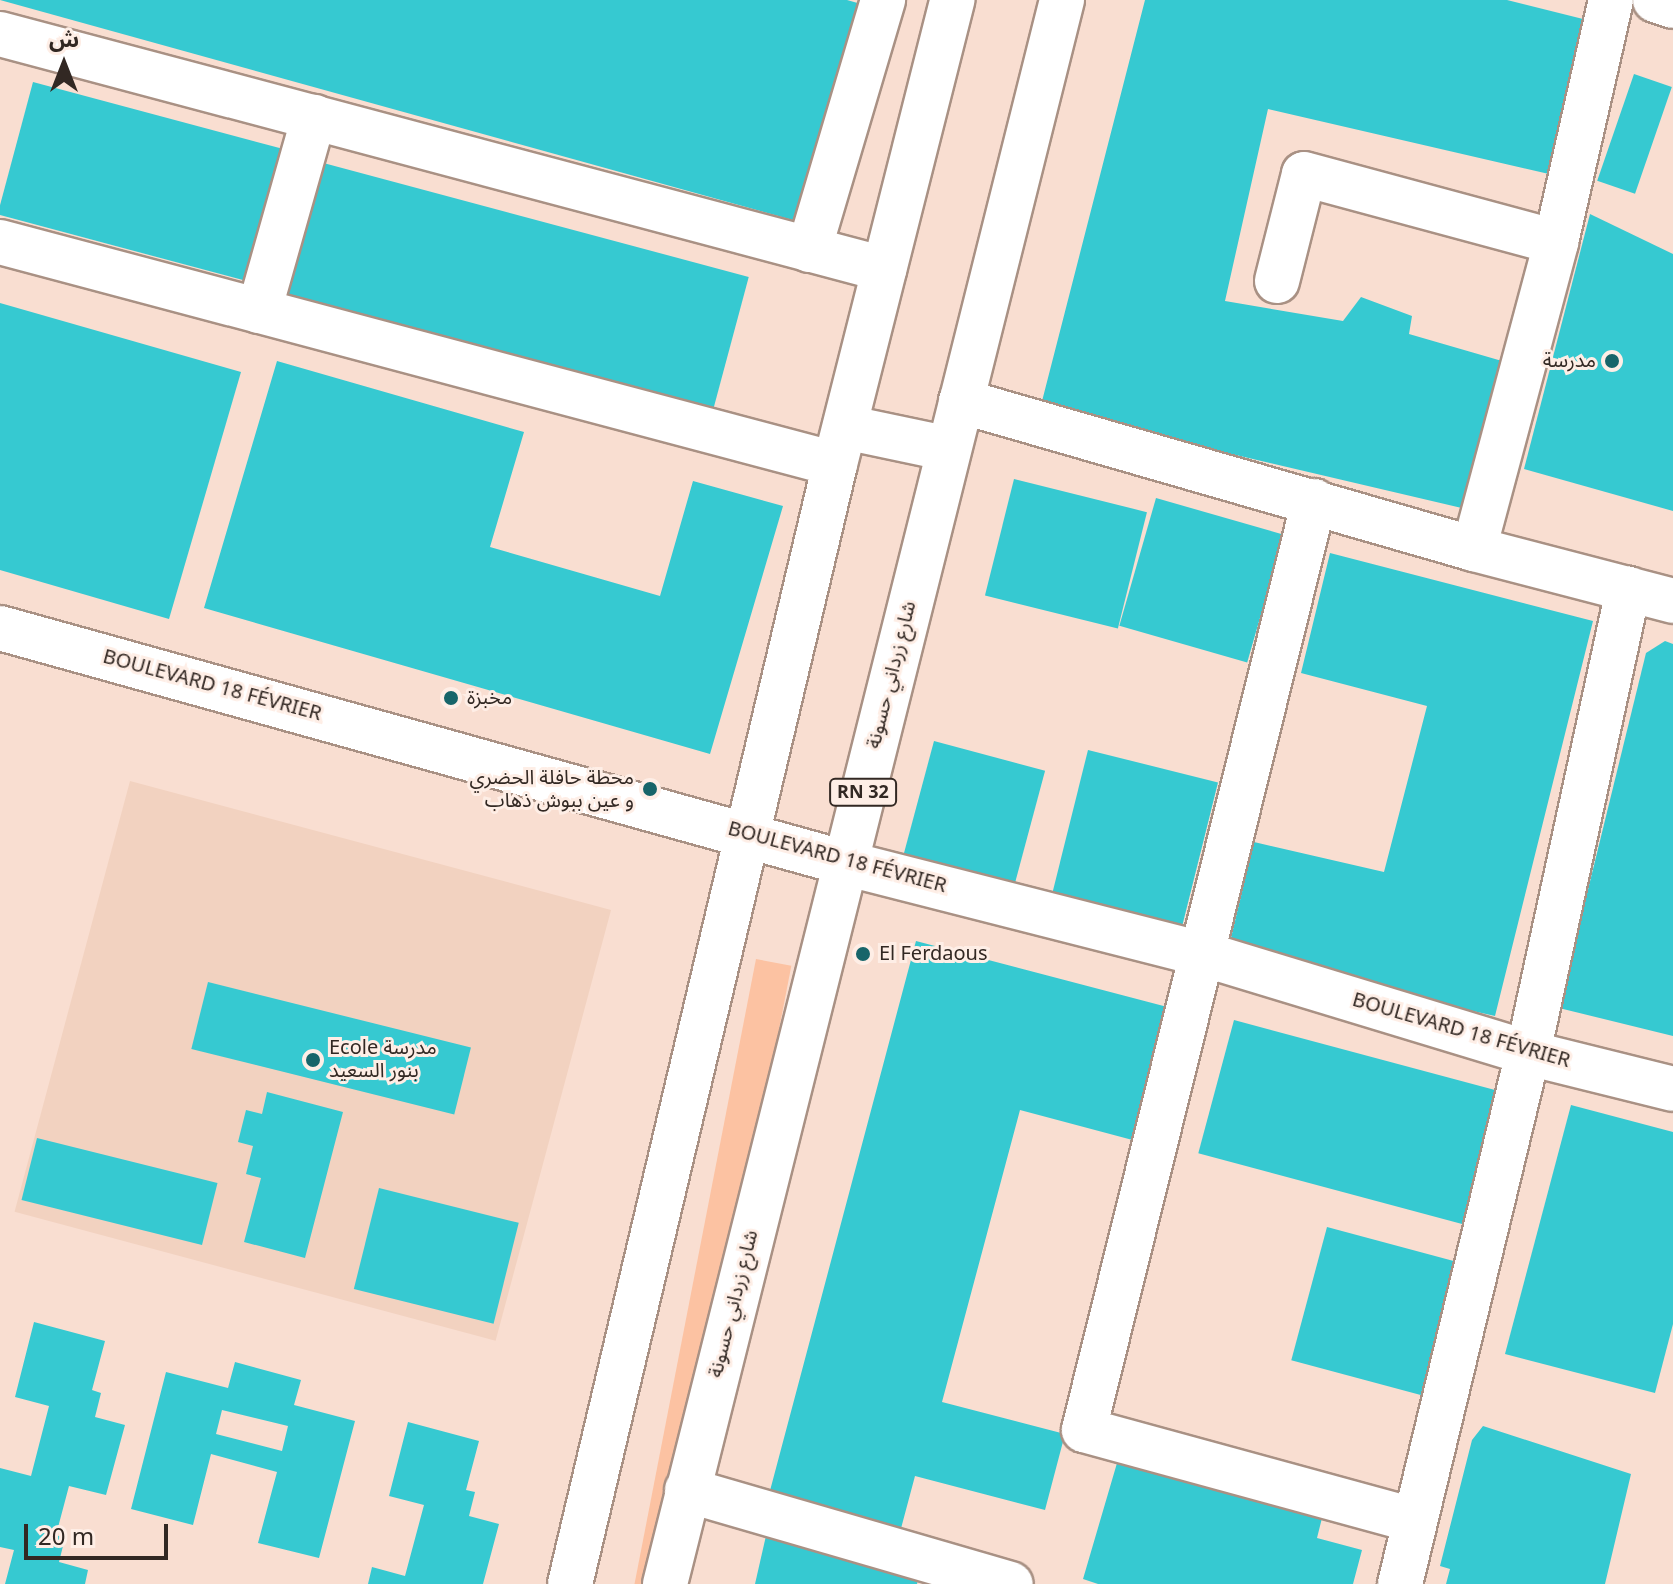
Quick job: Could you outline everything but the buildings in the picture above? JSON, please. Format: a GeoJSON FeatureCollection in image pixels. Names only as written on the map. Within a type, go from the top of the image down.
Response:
{"type":"FeatureCollection","features":[{"type":"Feature","properties":{"kind":"street"},"geometry":{"type":"LineString","coordinates":[[809,250],[883,0]]}},
{"type":"Feature","properties":{"kind":"street"},"geometry":{"type":"LineString","coordinates":[[570,1584],[840,445],[952,0]]}},
{"type":"Feature","properties":{"kind":"street","name":"شارع زرداني حسونة"},"geometry":{"type":"LineString","coordinates":[[665,1584],[1062,0]]}},
{"type":"Feature","properties":{"kind":"street"},"geometry":{"type":"LineString","coordinates":[[1474,549],[1556,242],[1611,0]]}},
{"type":"Feature","properties":{"kind":"street"},"geometry":{"type":"LineString","coordinates":[[1655,0],[1673,6]]}},
{"type":"Feature","properties":{"kind":"street"},"geometry":{"type":"LineString","coordinates":[[0,34],[884,269]]}},
{"type":"Feature","properties":{"kind":"street"},"geometry":{"type":"LineString","coordinates":[[259,311],[314,117]]}},
{"type":"Feature","properties":{"kind":"street"},"geometry":{"type":"LineString","coordinates":[[1277,281],[1304,174],[1556,242]]}},
{"type":"Feature","properties":{"kind":"street"},"geometry":{"type":"LineString","coordinates":[[0,242],[259,311],[840,445],[949,449]]}},
{"type":"Feature","properties":{"kind":"street"},"geometry":{"type":"LineString","coordinates":[[961,401],[1474,549],[1673,601]]}},
{"type":"Feature","properties":{"kind":"street"},"geometry":{"type":"LineString","coordinates":[[1314,501],[1084,1430],[1414,1520]]}},
{"type":"Feature","properties":{"kind":"street"},"geometry":{"type":"LineString","coordinates":[[1400,1584],[1528,1053],[1628,589]]}},
{"type":"Feature","properties":{"kind":"street","name":"BOULEVARD 18 FÉVRIER"},"geometry":{"type":"LineString","coordinates":[[0,628],[845,863],[1203,954],[1528,1053],[1673,1089]]}},
{"type":"Feature","properties":{"kind":"street"},"geometry":{"type":"LineString","coordinates":[[687,1490],[1011,1584]]}},
{"type":"Feature","properties":{"kind":"shaded area","name":"Ecole مدرسة بنور السعيد"},"geometry":{"type":"Polygon","coordinates":[[[130,781],[611,910],[496,1341],[15,1212],[130,781]]]}},
{"type":"Feature","properties":{"kind":"shaded area"},"geometry":{"type":"Polygon","coordinates":[[[756,959],[791,966],[671,1584],[635,1584],[756,959]]]}},
{"type":"Feature","properties":{"kind":"place","name":"مدرسة"},"geometry":{"type":"Point","coordinates":[1612,361]}},
{"type":"Feature","properties":{"kind":"place","name":"مخبزة"},"geometry":{"type":"Point","coordinates":[451,698]}},
{"type":"Feature","properties":{"kind":"place","name":"محطة حافلة الحضري و عين ببوش ذهاب"},"geometry":{"type":"Point","coordinates":[650,789]}},
{"type":"Feature","properties":{"kind":"place","name":"El Ferdaous"},"geometry":{"type":"Point","coordinates":[863,954]}},
{"type":"Feature","properties":{"kind":"place","name":"Ecole مدرسة بنور السعيد"},"geometry":{"type":"Point","coordinates":[313,1060]}}]}
